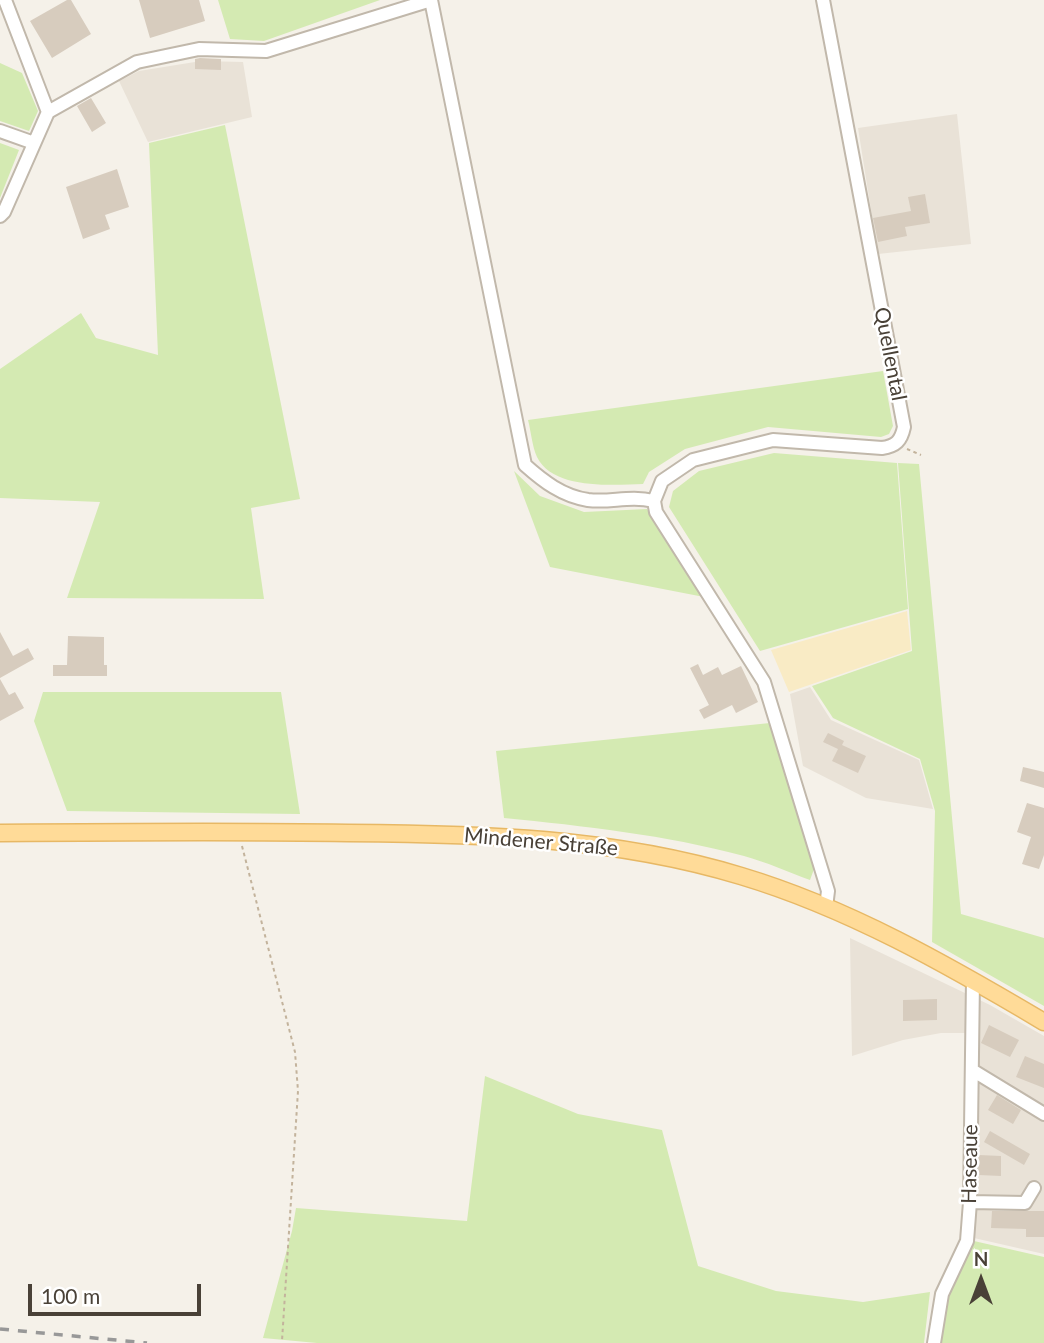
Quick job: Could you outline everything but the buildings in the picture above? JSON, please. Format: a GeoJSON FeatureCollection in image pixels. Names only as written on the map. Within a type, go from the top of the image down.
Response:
{"type":"FeatureCollection","features":[{"type":"Feature","properties":{"kind":"main road","name":"Mindener Straße"},"geometry":{"type":"LineString","coordinates":[[0,833],[239,831],[470,835],[534,838],[681,860],[742,876],[826,906],[973,979],[1044,1022]]}},
{"type":"Feature","properties":{"kind":"street"},"geometry":{"type":"LineString","coordinates":[[5,0],[48,112]]}},
{"type":"Feature","properties":{"kind":"street"},"geometry":{"type":"LineString","coordinates":[[0,216],[48,112],[137,62],[199,49],[267,51],[431,0],[525,465],[548,486],[587,500],[638,497],[654,501]]}},
{"type":"Feature","properties":{"kind":"street","name":"Quellental"},"geometry":{"type":"LineString","coordinates":[[823,0],[904,427],[902,438],[898,442]]}},
{"type":"Feature","properties":{"kind":"street"},"geometry":{"type":"LineString","coordinates":[[0,131],[34,143]]}},
{"type":"Feature","properties":{"kind":"street"},"geometry":{"type":"LineString","coordinates":[[826,906],[828,891],[764,682],[656,512],[654,501],[662,481],[693,460],[773,440],[883,448],[894,446],[898,442]]}},
{"type":"Feature","properties":{"kind":"street","name":"Haseaue"},"geometry":{"type":"LineString","coordinates":[[934,1343],[942,1294],[967,1241],[970,1202],[973,979]]}},
{"type":"Feature","properties":{"kind":"street"},"geometry":{"type":"LineString","coordinates":[[972,1070],[1044,1114]]}},
{"type":"Feature","properties":{"kind":"street"},"geometry":{"type":"LineString","coordinates":[[970,1202],[1025,1203],[1034,1188]]}},
{"type":"Feature","properties":{"kind":"path"},"geometry":{"type":"LineString","coordinates":[[898,442],[909,451],[921,455]]}},
{"type":"Feature","properties":{"kind":"path"},"geometry":{"type":"LineString","coordinates":[[239,831],[295,1052],[298,1091],[282,1341]]}},
{"type":"Feature","properties":{"kind":"shaded area"},"geometry":{"type":"Polygon","coordinates":[[[201,61],[243,62],[252,117],[148,142],[119,81],[139,71],[201,61]]]}},
{"type":"Feature","properties":{"kind":"shaded area"},"geometry":{"type":"Polygon","coordinates":[[[957,114],[971,244],[878,254],[858,128],[957,114]]]}},
{"type":"Feature","properties":{"kind":"shaded area"},"geometry":{"type":"Polygon","coordinates":[[[810,687],[831,720],[919,760],[933,809],[866,798],[803,766],[790,694],[810,687]]]}},
{"type":"Feature","properties":{"kind":"shaded area"},"geometry":{"type":"Polygon","coordinates":[[[850,938],[990,1005],[1044,1036],[1044,1254],[974,1238],[976,1033],[941,1033],[903,1040],[852,1056],[850,938]]]}},
{"type":"Feature","properties":{"kind":"green space"},"geometry":{"type":"Polygon","coordinates":[[[218,0],[380,0],[264,41],[230,39],[218,0]]]}},
{"type":"Feature","properties":{"kind":"green space"},"geometry":{"type":"Polygon","coordinates":[[[0,63],[22,73],[38,111],[29,131],[0,121],[0,63]]]}},
{"type":"Feature","properties":{"kind":"green space"},"geometry":{"type":"Polygon","coordinates":[[[225,125],[300,499],[251,508],[264,599],[67,598],[100,502],[0,498],[0,369],[81,313],[96,338],[158,355],[149,143],[225,125]]]}},
{"type":"Feature","properties":{"kind":"green space"},"geometry":{"type":"Polygon","coordinates":[[[0,143],[19,150],[0,198],[0,143]]]}},
{"type":"Feature","properties":{"kind":"green space"},"geometry":{"type":"Polygon","coordinates":[[[883,371],[893,426],[889,434],[881,437],[768,427],[685,449],[649,472],[643,484],[600,485],[556,475],[545,468],[537,457],[528,420],[883,371]]]}},
{"type":"Feature","properties":{"kind":"green space"},"geometry":{"type":"Polygon","coordinates":[[[774,453],[897,463],[908,609],[760,651],[669,507],[673,491],[699,471],[774,453]]]}},
{"type":"Feature","properties":{"kind":"green space"},"geometry":{"type":"Polygon","coordinates":[[[898,463],[919,464],[961,914],[1044,938],[1044,1006],[932,942],[935,811],[920,759],[833,718],[812,686],[912,651],[898,463]]]}},
{"type":"Feature","properties":{"kind":"green space"},"geometry":{"type":"Polygon","coordinates":[[[514,471],[540,496],[584,512],[647,509],[704,597],[550,567],[514,471]]]}},
{"type":"Feature","properties":{"kind":"green space"},"geometry":{"type":"Polygon","coordinates":[[[43,692],[281,692],[300,814],[67,811],[34,721],[43,692]]]}},
{"type":"Feature","properties":{"kind":"green space"},"geometry":{"type":"Polygon","coordinates":[[[770,723],[814,869],[810,880],[752,858],[685,842],[504,818],[496,751],[770,723]]]}},
{"type":"Feature","properties":{"kind":"green space"},"geometry":{"type":"Polygon","coordinates":[[[485,1076],[578,1114],[662,1130],[698,1266],[776,1291],[863,1302],[930,1292],[924,1343],[317,1343],[263,1338],[296,1208],[467,1221],[485,1076]]]}},
{"type":"Feature","properties":{"kind":"green space"},"geometry":{"type":"Polygon","coordinates":[[[974,1241],[1044,1257],[1044,1343],[941,1343],[949,1296],[974,1241]]]}},
{"type":"Feature","properties":{"kind":"sand"},"geometry":{"type":"Polygon","coordinates":[[[907,611],[911,650],[789,692],[771,650],[907,611]]]}},
{"type":"Feature","properties":{"kind":"railway"},"geometry":{"type":"LineString","coordinates":[[0,1329],[147,1343]]}}]}
